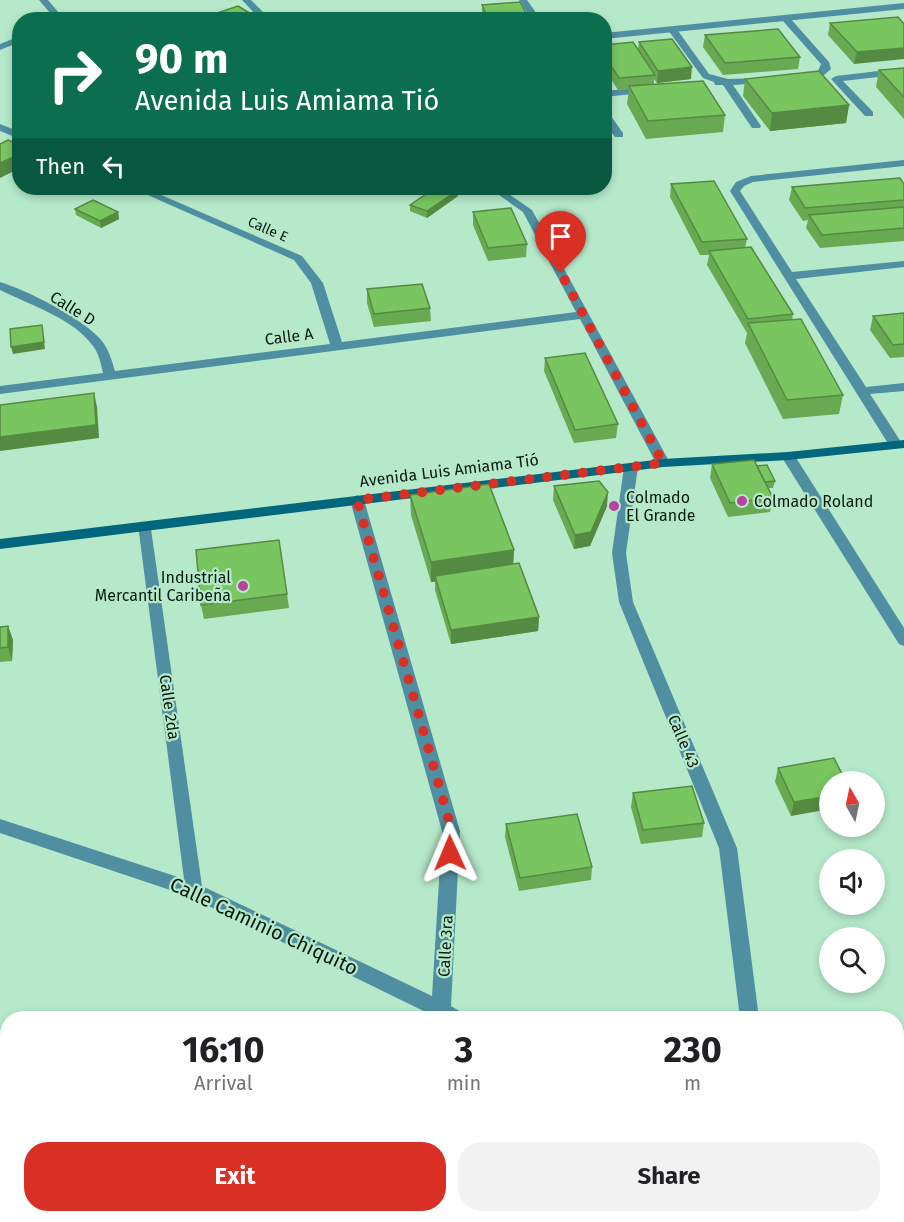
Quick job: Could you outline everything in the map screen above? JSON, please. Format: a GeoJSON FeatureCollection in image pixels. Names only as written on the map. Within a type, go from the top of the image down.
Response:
{"type":"FeatureCollection","features":[{"type":"Feature","properties":{"kind":"main road","name":"Avenida Luis Amiama Tió"},"geometry":{"type":"LineString","coordinates":[[0,544],[663,463],[788,456],[900,444]]}},
{"type":"Feature","properties":{"kind":"street"},"geometry":{"type":"LineString","coordinates":[[43,0],[54,12]]}},
{"type":"Feature","properties":{"kind":"street"},"geometry":{"type":"LineString","coordinates":[[246,0],[259,12]]}},
{"type":"Feature","properties":{"kind":"street"},"geometry":{"type":"LineString","coordinates":[[878,0],[886,8]]}},
{"type":"Feature","properties":{"kind":"street"},"geometry":{"type":"LineString","coordinates":[[612,35],[904,6]]}},
{"type":"Feature","properties":{"kind":"street"},"geometry":{"type":"LineString","coordinates":[[786,19],[826,64],[826,69],[869,114]]}},
{"type":"Feature","properties":{"kind":"street"},"geometry":{"type":"LineString","coordinates":[[673,30],[706,76],[726,82],[756,126]]}},
{"type":"Feature","properties":{"kind":"street"},"geometry":{"type":"LineString","coordinates":[[704,84],[811,76],[822,73],[826,69]]}},
{"type":"Feature","properties":{"kind":"street"},"geometry":{"type":"LineString","coordinates":[[836,79],[904,71]]}},
{"type":"Feature","properties":{"kind":"street"},"geometry":{"type":"LineString","coordinates":[[612,93],[660,88]]}},
{"type":"Feature","properties":{"kind":"street"},"geometry":{"type":"LineString","coordinates":[[612,125],[619,135]]}},
{"type":"Feature","properties":{"kind":"street"},"geometry":{"type":"LineString","coordinates":[[900,444],[863,392],[735,191],[740,184],[751,179],[904,163]]}},
{"type":"Feature","properties":{"kind":"street","name":"Calle E"},"geometry":{"type":"LineString","coordinates":[[153,195],[298,258],[317,283],[337,346]]}},
{"type":"Feature","properties":{"kind":"street"},"geometry":{"type":"LineString","coordinates":[[504,195],[527,210],[663,463]]}},
{"type":"Feature","properties":{"kind":"street"},"geometry":{"type":"LineString","coordinates":[[789,276],[904,264]]}},
{"type":"Feature","properties":{"kind":"street","name":"Calle D"},"geometry":{"type":"LineString","coordinates":[[0,286],[84,331],[98,345],[106,359],[110,375]]}},
{"type":"Feature","properties":{"kind":"street","name":"Calle A"},"geometry":{"type":"LineString","coordinates":[[0,390],[583,315]]}},
{"type":"Feature","properties":{"kind":"street"},"geometry":{"type":"LineString","coordinates":[[863,392],[904,387]]}},
{"type":"Feature","properties":{"kind":"street"},"geometry":{"type":"LineString","coordinates":[[788,456],[904,640]]}},
{"type":"Feature","properties":{"kind":"street","name":"Calle 43"},"geometry":{"type":"LineString","coordinates":[[631,467],[619,553],[626,602],[728,848],[749,1011]]}},
{"type":"Feature","properties":{"kind":"street","name":"Calle 3ra"},"geometry":{"type":"LineString","coordinates":[[357,500],[452,831],[447,1011]]}},
{"type":"Feature","properties":{"kind":"street","name":"Calle 2da"},"geometry":{"type":"LineString","coordinates":[[145,525],[194,890]]}},
{"type":"Feature","properties":{"kind":"street","name":"Calle Caminio Chiquito"},"geometry":{"type":"LineString","coordinates":[[0,826],[194,890],[441,1011]]}},
{"type":"Feature","properties":{"kind":"building"},"geometry":{"type":"Polygon","coordinates":[[[520,2],[526,12],[485,12],[482,5],[520,2]]]}},
{"type":"Feature","properties":{"kind":"building"},"geometry":{"type":"Polygon","coordinates":[[[238,6],[248,12],[220,12],[238,6]]]}},
{"type":"Feature","properties":{"kind":"building"},"geometry":{"type":"Polygon","coordinates":[[[898,17],[904,24],[904,48],[857,52],[830,23],[898,17]]]}},
{"type":"Feature","properties":{"kind":"building"},"geometry":{"type":"Polygon","coordinates":[[[778,29],[800,57],[725,63],[705,35],[778,29]]]}},
{"type":"Feature","properties":{"kind":"building"},"geometry":{"type":"Polygon","coordinates":[[[672,39],[692,67],[658,71],[639,42],[672,39]]]}},
{"type":"Feature","properties":{"kind":"building"},"geometry":{"type":"Polygon","coordinates":[[[633,42],[655,75],[619,78],[612,67],[612,44],[633,42]]]}},
{"type":"Feature","properties":{"kind":"building"},"geometry":{"type":"Polygon","coordinates":[[[904,68],[904,97],[879,70],[904,68]]]}},
{"type":"Feature","properties":{"kind":"building"},"geometry":{"type":"Polygon","coordinates":[[[819,71],[849,105],[772,113],[745,79],[819,71]]]}},
{"type":"Feature","properties":{"kind":"building"},"geometry":{"type":"Polygon","coordinates":[[[703,81],[725,115],[648,121],[629,86],[703,81]]]}},
{"type":"Feature","properties":{"kind":"building"},"geometry":{"type":"Polygon","coordinates":[[[8,140],[12,142],[12,158],[0,163],[0,144],[8,140]]]}},
{"type":"Feature","properties":{"kind":"building"},"geometry":{"type":"Polygon","coordinates":[[[900,178],[904,184],[904,200],[805,208],[792,187],[900,178]]]}},
{"type":"Feature","properties":{"kind":"building"},"geometry":{"type":"Polygon","coordinates":[[[714,181],[747,239],[702,242],[671,184],[714,181]]]}},
{"type":"Feature","properties":{"kind":"building"},"geometry":{"type":"Polygon","coordinates":[[[425,195],[451,195],[427,211],[410,205],[425,195]]]}},
{"type":"Feature","properties":{"kind":"building"},"geometry":{"type":"Polygon","coordinates":[[[93,200],[118,212],[100,221],[75,209],[93,200]]]}},
{"type":"Feature","properties":{"kind":"building"},"geometry":{"type":"Polygon","coordinates":[[[904,207],[904,228],[822,235],[809,215],[904,207]]]}},
{"type":"Feature","properties":{"kind":"building"},"geometry":{"type":"Polygon","coordinates":[[[511,208],[527,244],[488,248],[473,212],[511,208]]]}},
{"type":"Feature","properties":{"kind":"building"},"geometry":{"type":"Polygon","coordinates":[[[751,247],[793,314],[748,319],[709,251],[751,247]]]}},
{"type":"Feature","properties":{"kind":"building"},"geometry":{"type":"Polygon","coordinates":[[[422,284],[430,308],[374,314],[367,289],[422,284]]]}},
{"type":"Feature","properties":{"kind":"building"},"geometry":{"type":"Polygon","coordinates":[[[904,313],[904,344],[893,345],[873,316],[904,313]]]}},
{"type":"Feature","properties":{"kind":"building"},"geometry":{"type":"Polygon","coordinates":[[[801,319],[843,395],[787,400],[748,323],[801,319]]]}},
{"type":"Feature","properties":{"kind":"building"},"geometry":{"type":"Polygon","coordinates":[[[42,325],[44,342],[11,347],[10,329],[42,325]]]}},
{"type":"Feature","properties":{"kind":"building"},"geometry":{"type":"Polygon","coordinates":[[[585,353],[618,424],[575,430],[545,358],[585,353]]]}},
{"type":"Feature","properties":{"kind":"building"},"geometry":{"type":"Polygon","coordinates":[[[94,393],[96,425],[0,437],[0,405],[94,393]]]}},
{"type":"Feature","properties":{"kind":"building"},"geometry":{"type":"Polygon","coordinates":[[[754,460],[773,498],[730,503],[712,464],[754,460]]]}},
{"type":"Feature","properties":{"kind":"building"},"geometry":{"type":"Polygon","coordinates":[[[767,465],[775,481],[765,482],[757,466],[767,465]]]}},
{"type":"Feature","properties":{"kind":"building"},"geometry":{"type":"Polygon","coordinates":[[[599,481],[608,492],[591,532],[575,535],[554,486],[599,481]]]}},
{"type":"Feature","properties":{"kind":"building"},"geometry":{"type":"Polygon","coordinates":[[[489,484],[514,550],[431,562],[410,495],[489,484]]]}},
{"type":"Feature","properties":{"kind":"building","name":"Industrial Mercantil Caribeña"},"geometry":{"type":"Polygon","coordinates":[[[279,540],[287,594],[201,605],[196,550],[279,540]]]}},
{"type":"Feature","properties":{"kind":"building"},"geometry":{"type":"Polygon","coordinates":[[[519,563],[539,617],[451,630],[435,576],[519,563]]]}},
{"type":"Feature","properties":{"kind":"building"},"geometry":{"type":"Polygon","coordinates":[[[8,626],[8,647],[0,648],[0,627],[8,626]]]}},
{"type":"Feature","properties":{"kind":"building"},"geometry":{"type":"Polygon","coordinates":[[[834,758],[840,771],[819,771],[819,798],[794,802],[778,768],[834,758]]]}},
{"type":"Feature","properties":{"kind":"building"},"geometry":{"type":"Polygon","coordinates":[[[692,786],[704,823],[643,830],[633,793],[692,786]]]}},
{"type":"Feature","properties":{"kind":"building"},"geometry":{"type":"Polygon","coordinates":[[[577,814],[592,867],[520,878],[506,824],[577,814]]]}},
{"type":"Feature","properties":{"kind":"place","name":"Colmado Roland"},"geometry":{"type":"Point","coordinates":[742,501]}},
{"type":"Feature","properties":{"kind":"place","name":"Colmado El Grande"},"geometry":{"type":"Point","coordinates":[614,506]}},
{"type":"Feature","properties":{"kind":"place","name":"Industrial Mercantil Caribeña"},"geometry":{"type":"Point","coordinates":[243,586]}},
{"type":"Feature","properties":{"kind":"route"},"geometry":{"type":"LineString","coordinates":[[450,853],[452,831],[357,500],[663,463],[561,273]]}}]}
